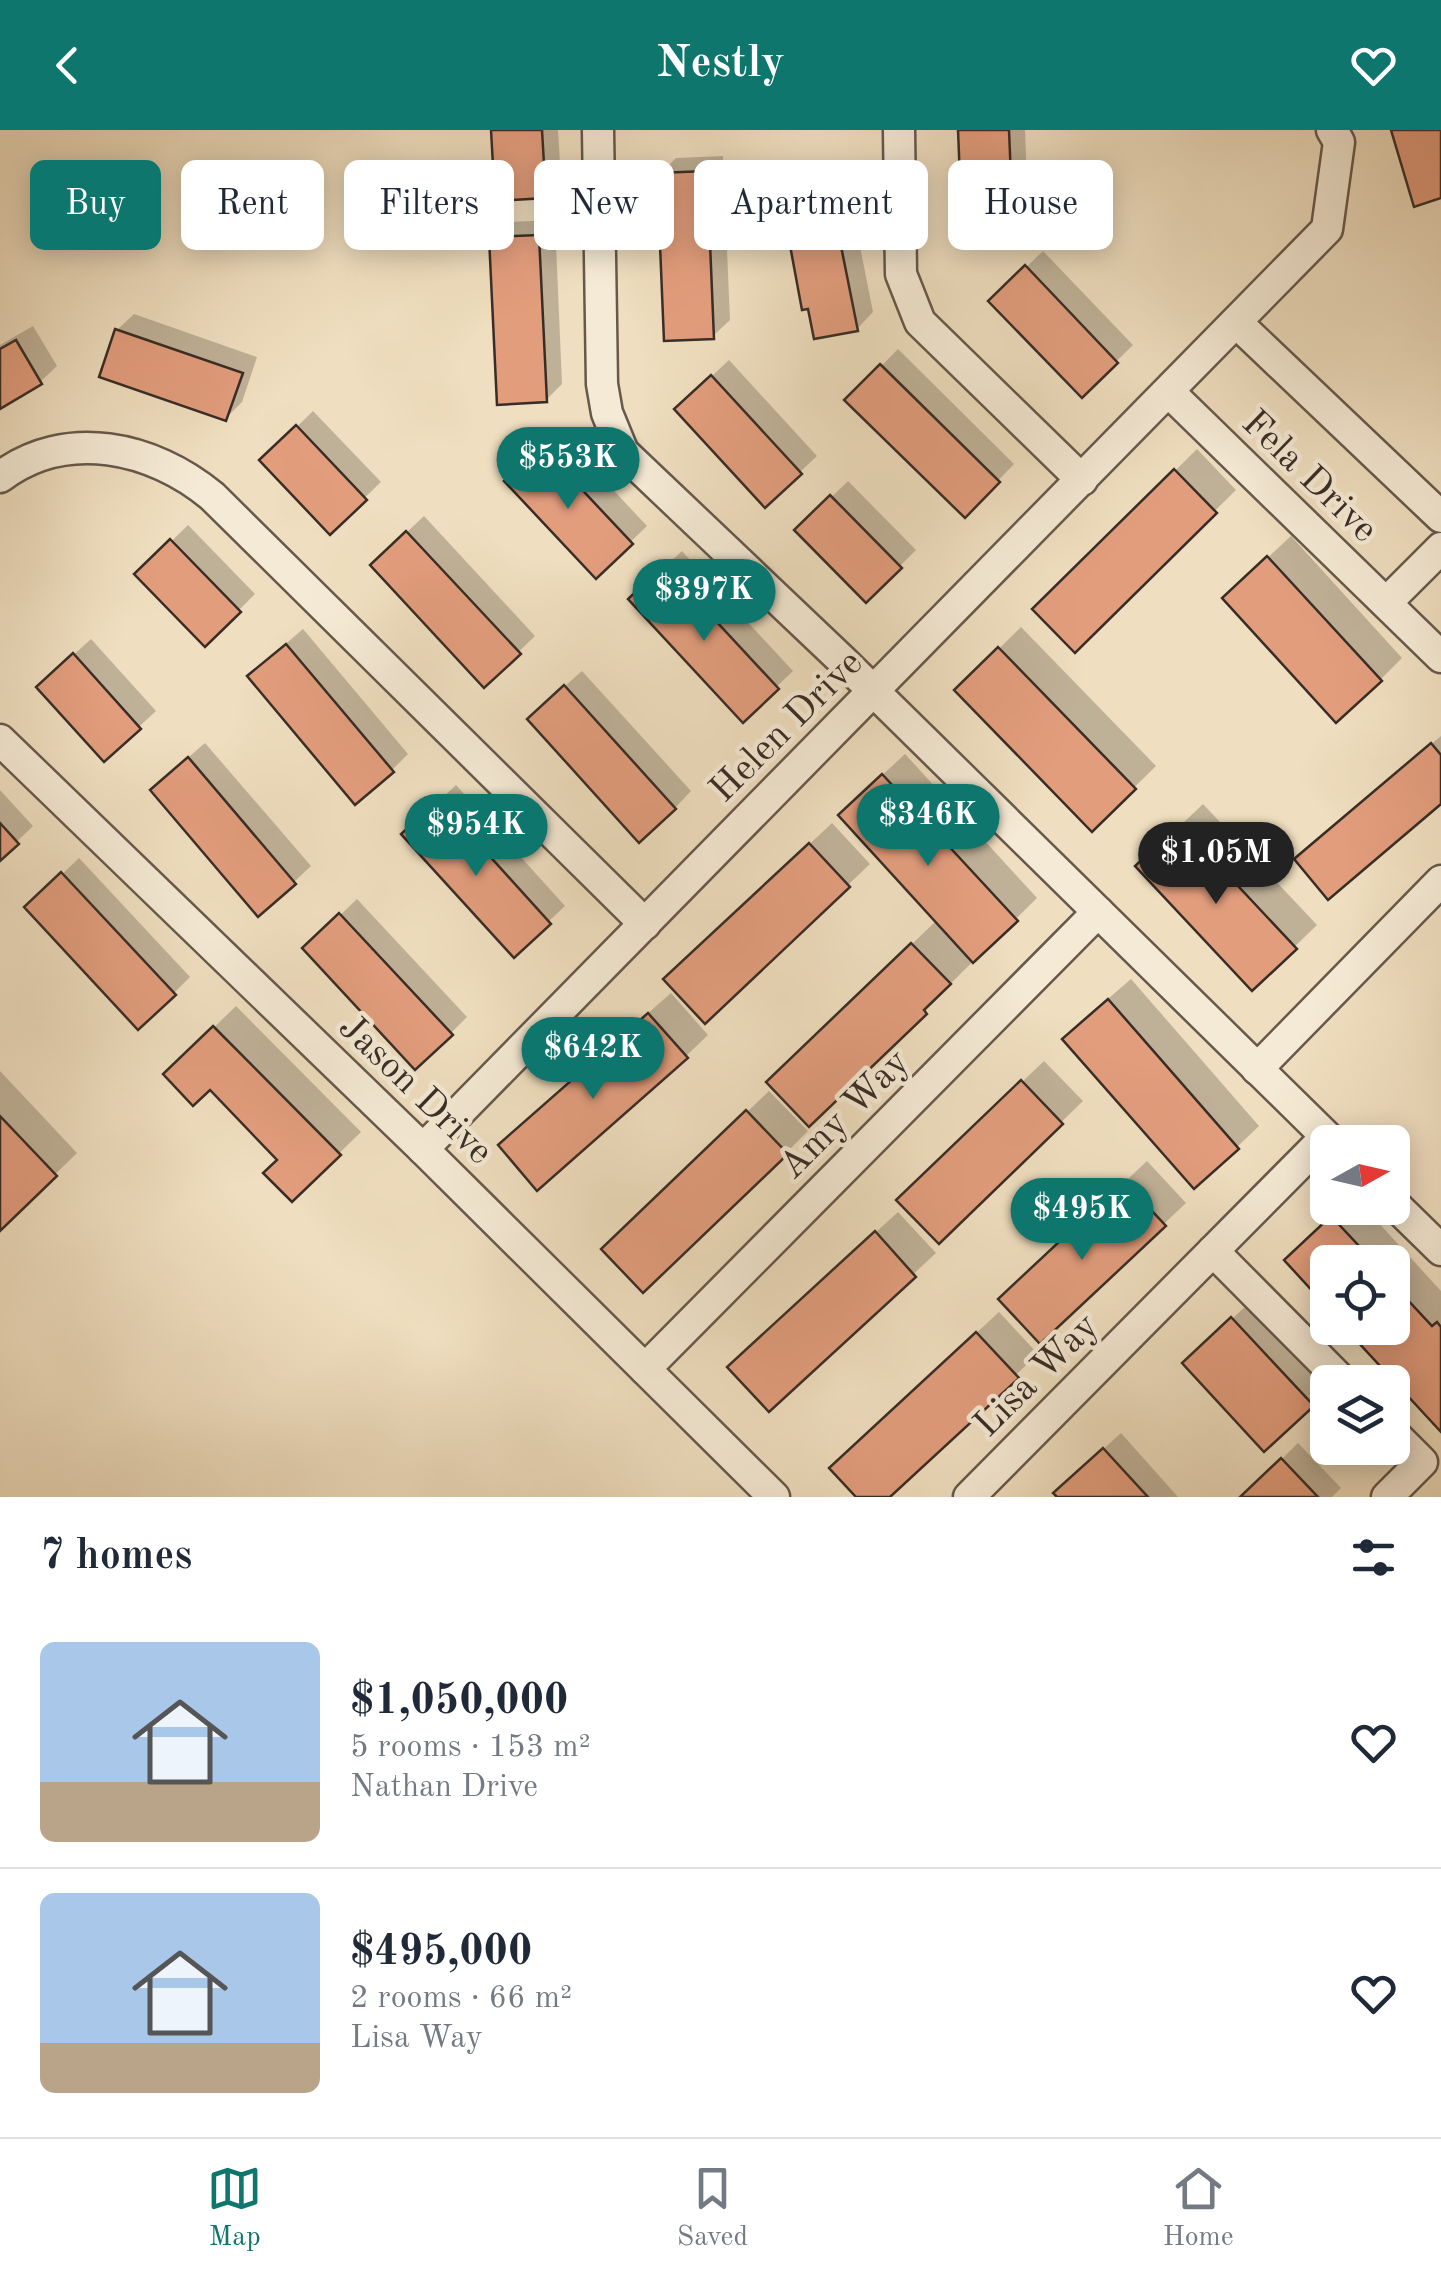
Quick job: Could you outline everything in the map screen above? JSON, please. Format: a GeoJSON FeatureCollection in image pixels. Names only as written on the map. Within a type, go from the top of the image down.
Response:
{"type":"FeatureCollection","features":[{"type":"Feature","properties":{"kind":"street"},"geometry":{"type":"LineString","coordinates":[[598,130],[602,384],[606,413],[623,452],[874,692],[1314,1125]]}},
{"type":"Feature","properties":{"kind":"street"},"geometry":{"type":"LineString","coordinates":[[899,130],[901,274],[920,322],[1082,480]]}},
{"type":"Feature","properties":{"kind":"street","name":"Helen Drive"},"geometry":{"type":"LineString","coordinates":[[423,1149],[1327,229],[1339,142],[1332,130]]}},
{"type":"Feature","properties":{"kind":"street"},"geometry":{"type":"LineString","coordinates":[[1236,323],[1441,517]]}},
{"type":"Feature","properties":{"kind":"street","name":"Fela Drive"},"geometry":{"type":"LineString","coordinates":[[1169,392],[1441,657]]}},
{"type":"Feature","properties":{"kind":"street"},"geometry":{"type":"LineString","coordinates":[[0,477],[45,454],[88,447],[150,457],[185,474],[212,496],[645,924]]}},
{"type":"Feature","properties":{"kind":"street"},"geometry":{"type":"LineString","coordinates":[[1386,603],[1441,548]]}},
{"type":"Feature","properties":{"kind":"street","name":"Jason Drive"},"geometry":{"type":"LineString","coordinates":[[0,740],[423,1149],[774,1497]]}},
{"type":"Feature","properties":{"kind":"street"},"geometry":{"type":"LineString","coordinates":[[1257,1069],[1441,881]]}},
{"type":"Feature","properties":{"kind":"street","name":"Amy Way"},"geometry":{"type":"LineString","coordinates":[[645,1369],[1098,912]]}},
{"type":"Feature","properties":{"kind":"street","name":"Lisa Way"},"geometry":{"type":"LineString","coordinates":[[982,1493],[1213,1251],[1310,1158]]}},
{"type":"Feature","properties":{"kind":"street"},"geometry":{"type":"LineString","coordinates":[[1410,1215],[1435,1232]]}},
{"type":"Feature","properties":{"kind":"street"},"geometry":{"type":"LineString","coordinates":[[1213,1251],[1327,1365]]}},
{"type":"Feature","properties":{"kind":"street"},"geometry":{"type":"LineString","coordinates":[[1387,1497],[1422,1462],[1410,1450]]}},
{"type":"Feature","properties":{"kind":"building"},"geometry":{"type":"Polygon","coordinates":[[[491,130],[542,130],[544,160],[534,160],[534,199],[514,200],[514,160],[493,160],[491,130]]]}},
{"type":"Feature","properties":{"kind":"building"},"geometry":{"type":"Polygon","coordinates":[[[958,130],[1009,130],[1010,160],[959,160],[958,130]]]}},
{"type":"Feature","properties":{"kind":"building"},"geometry":{"type":"Polygon","coordinates":[[[1391,130],[1441,130],[1441,198],[1414,207],[1391,130]]]}},
{"type":"Feature","properties":{"kind":"building"},"geometry":{"type":"Polygon","coordinates":[[[674,172],[694,172],[694,250],[710,250],[714,339],[664,341],[660,250],[674,250],[674,172]]]}},
{"type":"Feature","properties":{"kind":"building"},"geometry":{"type":"Polygon","coordinates":[[[534,235],[534,250],[540,250],[547,402],[497,405],[490,250],[514,250],[514,236],[534,235]]]}},
{"type":"Feature","properties":{"kind":"building"},"geometry":{"type":"Polygon","coordinates":[[[791,250],[842,250],[858,331],[814,339],[808,309],[802,310],[791,250]]]}},
{"type":"Feature","properties":{"kind":"building"},"geometry":{"type":"Polygon","coordinates":[[[1025,265],[1118,363],[1082,398],[988,301],[1025,265]]]}},
{"type":"Feature","properties":{"kind":"building"},"geometry":{"type":"Polygon","coordinates":[[[115,329],[243,373],[226,421],[99,377],[115,329]]]}},
{"type":"Feature","properties":{"kind":"building"},"geometry":{"type":"Polygon","coordinates":[[[16,340],[42,384],[0,409],[0,349],[16,340]]]}},
{"type":"Feature","properties":{"kind":"building"},"geometry":{"type":"Polygon","coordinates":[[[880,364],[1000,482],[965,518],[844,400],[880,364]]]}},
{"type":"Feature","properties":{"kind":"building"},"geometry":{"type":"Polygon","coordinates":[[[711,375],[802,474],[765,508],[674,409],[711,375]]]}},
{"type":"Feature","properties":{"kind":"building"},"geometry":{"type":"Polygon","coordinates":[[[296,425],[367,500],[330,535],[259,460],[296,425]]]}},
{"type":"Feature","properties":{"kind":"building"},"geometry":{"type":"Polygon","coordinates":[[[541,446],[633,544],[596,579],[504,481],[541,446]]]}},
{"type":"Feature","properties":{"kind":"building"},"geometry":{"type":"Polygon","coordinates":[[[1174,469],[1217,513],[1075,653],[1032,609],[1174,469]]]}},
{"type":"Feature","properties":{"kind":"building"},"geometry":{"type":"Polygon","coordinates":[[[830,495],[902,568],[866,603],[794,530],[830,495]]]}},
{"type":"Feature","properties":{"kind":"building"},"geometry":{"type":"Polygon","coordinates":[[[406,531],[521,654],[484,688],[370,565],[406,531]]]}},
{"type":"Feature","properties":{"kind":"building"},"geometry":{"type":"Polygon","coordinates":[[[170,539],[241,612],[205,647],[134,574],[170,539]]]}},
{"type":"Feature","properties":{"kind":"building"},"geometry":{"type":"Polygon","coordinates":[[[1267,556],[1382,681],[1336,723],[1222,598],[1267,556]]]}},
{"type":"Feature","properties":{"kind":"building"},"geometry":{"type":"Polygon","coordinates":[[[664,565],[779,689],[743,723],[628,599],[664,565]]]}},
{"type":"Feature","properties":{"kind":"building"},"geometry":{"type":"Polygon","coordinates":[[[286,644],[394,772],[355,805],[247,676],[286,644]]]}},
{"type":"Feature","properties":{"kind":"building"},"geometry":{"type":"Polygon","coordinates":[[[998,647],[1136,789],[1092,832],[954,690],[998,647]]]}},
{"type":"Feature","properties":{"kind":"building"},"geometry":{"type":"Polygon","coordinates":[[[73,653],[141,729],[104,762],[36,687],[73,653]]]}},
{"type":"Feature","properties":{"kind":"building"},"geometry":{"type":"Polygon","coordinates":[[[564,685],[676,809],[639,843],[527,719],[564,685]]]}},
{"type":"Feature","properties":{"kind":"building"},"geometry":{"type":"Polygon","coordinates":[[[1431,743],[1441,755],[1441,804],[1328,900],[1294,859],[1431,743]]]}},
{"type":"Feature","properties":{"kind":"building"},"geometry":{"type":"Polygon","coordinates":[[[188,757],[296,884],[258,917],[150,790],[188,757]]]}},
{"type":"Feature","properties":{"kind":"building"},"geometry":{"type":"Polygon","coordinates":[[[882,774],[1018,921],[973,963],[838,815],[882,774]]]}},
{"type":"Feature","properties":{"kind":"building"},"geometry":{"type":"Polygon","coordinates":[[[439,800],[551,924],[514,958],[401,834],[439,800]]]}},
{"type":"Feature","properties":{"kind":"building"},"geometry":{"type":"Polygon","coordinates":[[[0,823],[19,844],[0,861],[0,823]]]}},
{"type":"Feature","properties":{"kind":"building"},"geometry":{"type":"Polygon","coordinates":[[[1180,824],[1297,949],[1252,991],[1135,866],[1180,824]]]}},
{"type":"Feature","properties":{"kind":"building"},"geometry":{"type":"Polygon","coordinates":[[[809,843],[850,887],[705,1024],[663,979],[809,843]]]}},
{"type":"Feature","properties":{"kind":"building"},"geometry":{"type":"Polygon","coordinates":[[[61,872],[176,995],[138,1030],[24,907],[61,872]]]}},
{"type":"Feature","properties":{"kind":"building"},"geometry":{"type":"Polygon","coordinates":[[[339,913],[453,1035],[415,1070],[302,948],[339,913]]]}},
{"type":"Feature","properties":{"kind":"building"},"geometry":{"type":"Polygon","coordinates":[[[911,943],[951,984],[924,1010],[927,1014],[809,1127],[766,1082],[911,943]]]}},
{"type":"Feature","properties":{"kind":"building"},"geometry":{"type":"Polygon","coordinates":[[[1108,999],[1239,1149],[1194,1189],[1062,1039],[1108,999]]]}},
{"type":"Feature","properties":{"kind":"building"},"geometry":{"type":"Polygon","coordinates":[[[648,1013],[688,1058],[537,1191],[498,1145],[648,1013]]]}},
{"type":"Feature","properties":{"kind":"building"},"geometry":{"type":"Polygon","coordinates":[[[213,1026],[341,1155],[292,1202],[263,1173],[277,1160],[210,1090],[193,1106],[163,1074],[213,1026]]]}},
{"type":"Feature","properties":{"kind":"building"},"geometry":{"type":"Polygon","coordinates":[[[1021,1080],[1063,1124],[939,1244],[896,1200],[1021,1080]]]}},
{"type":"Feature","properties":{"kind":"building"},"geometry":{"type":"Polygon","coordinates":[[[746,1110],[788,1154],[643,1293],[601,1249],[746,1110]]]}},
{"type":"Feature","properties":{"kind":"building"},"geometry":{"type":"Polygon","coordinates":[[[0,1116],[57,1176],[0,1231],[0,1116]]]}},
{"type":"Feature","properties":{"kind":"building"},"geometry":{"type":"Polygon","coordinates":[[[1124,1181],[1166,1226],[1040,1344],[998,1299],[1124,1181]]]}},
{"type":"Feature","properties":{"kind":"building"},"geometry":{"type":"Polygon","coordinates":[[[1321,1225],[1339,1225],[1358,1245],[1310,1245],[1310,1288],[1284,1260],[1321,1225]]]}},
{"type":"Feature","properties":{"kind":"building"},"geometry":{"type":"Polygon","coordinates":[[[875,1231],[916,1277],[769,1412],[727,1367],[875,1231]]]}},
{"type":"Feature","properties":{"kind":"building"},"geometry":{"type":"Polygon","coordinates":[[[1410,1302],[1432,1326],[1437,1322],[1441,1327],[1441,1432],[1410,1398],[1410,1365],[1379,1365],[1361,1345],[1410,1345],[1410,1302]]]}},
{"type":"Feature","properties":{"kind":"building"},"geometry":{"type":"Polygon","coordinates":[[[1231,1317],[1310,1402],[1310,1410],[1264,1452],[1182,1363],[1231,1317]]]}},
{"type":"Feature","properties":{"kind":"building"},"geometry":{"type":"Polygon","coordinates":[[[976,1332],[1019,1378],[890,1497],[856,1497],[829,1468],[976,1332]]]}},
{"type":"Feature","properties":{"kind":"building"},"geometry":{"type":"Polygon","coordinates":[[[1103,1448],[1148,1497],[1057,1497],[1053,1493],[1103,1448]]]}},
{"type":"Feature","properties":{"kind":"building"},"geometry":{"type":"Polygon","coordinates":[[[1281,1458],[1318,1497],[1240,1497],[1281,1458]]]}}]}
